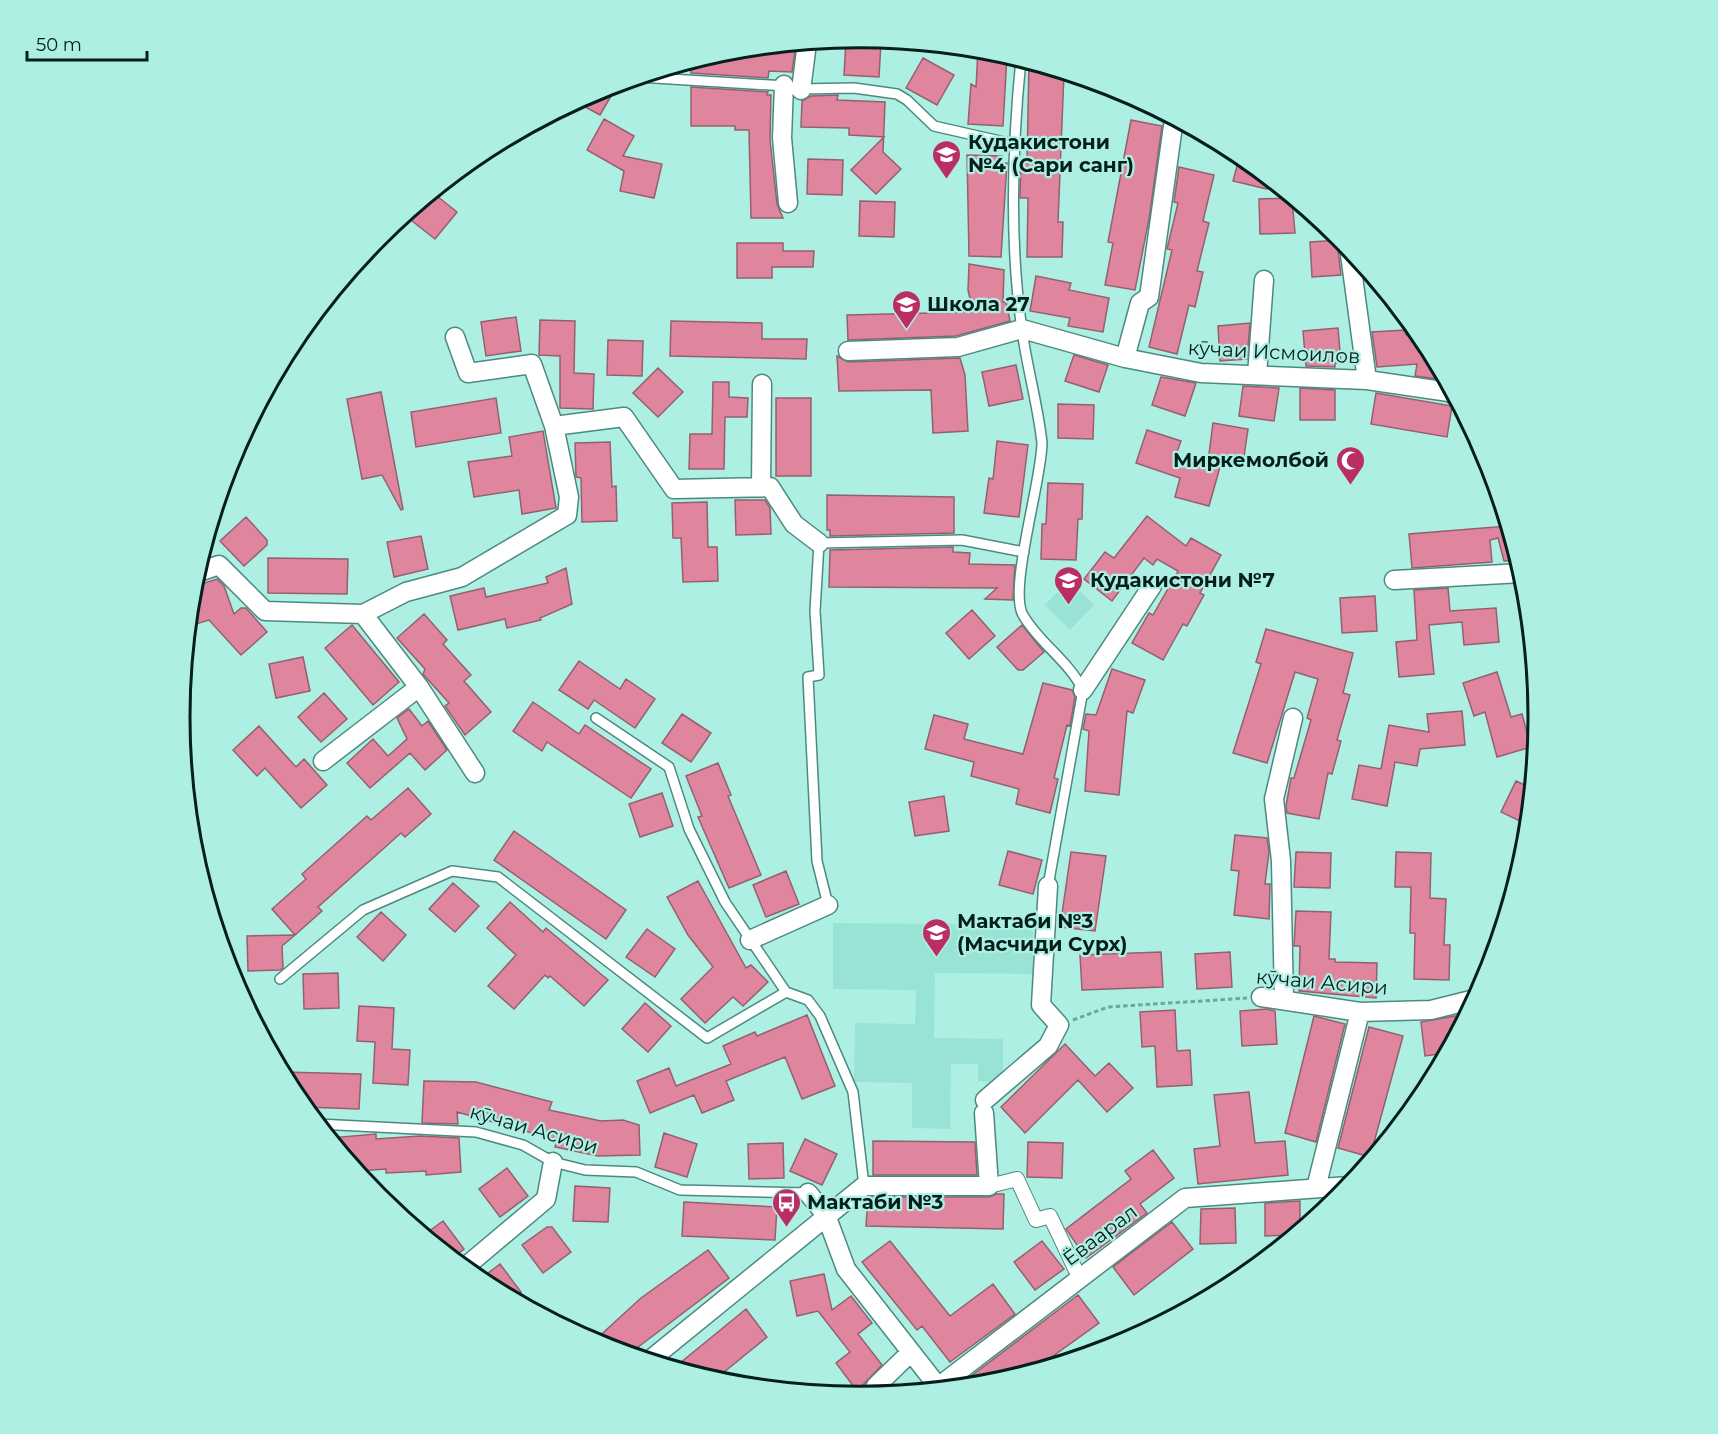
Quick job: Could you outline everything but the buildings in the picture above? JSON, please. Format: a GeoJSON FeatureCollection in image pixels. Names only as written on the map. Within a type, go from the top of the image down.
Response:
{"type":"FeatureCollection","features":[{"type":"Feature","properties":{"kind":"street"},"geometry":{"type":"LineString","coordinates":[[788,203],[782,138],[793,88],[805,50]]}},
{"type":"Feature","properties":{"kind":"street"},"geometry":{"type":"LineString","coordinates":[[1125,358],[1140,303],[1149,297],[1173,127]]}},
{"type":"Feature","properties":{"kind":"street"},"geometry":{"type":"LineString","coordinates":[[1350,263],[1367,380]]}},
{"type":"Feature","properties":{"kind":"street"},"geometry":{"type":"LineString","coordinates":[[1257,375],[1264,280]]}},
{"type":"Feature","properties":{"kind":"street"},"geometry":{"type":"LineString","coordinates":[[848,351],[958,347],[1022,329]]}},
{"type":"Feature","properties":{"kind":"street","name":"кӯчаи Исмоилов"},"geometry":{"type":"LineString","coordinates":[[1022,329],[1125,358],[1201,373],[1367,380],[1442,391]]}},
{"type":"Feature","properties":{"kind":"street"},"geometry":{"type":"LineString","coordinates":[[207,569],[219,565],[265,611],[363,614],[406,592],[462,578],[567,515],[569,497],[554,426],[532,363],[468,373],[455,337]]}},
{"type":"Feature","properties":{"kind":"street"},"geometry":{"type":"LineString","coordinates":[[761,488],[762,384]]}},
{"type":"Feature","properties":{"kind":"street"},"geometry":{"type":"LineString","coordinates":[[554,426],[624,417],[674,489],[770,488],[794,524],[819,543]]}},
{"type":"Feature","properties":{"kind":"street"},"geometry":{"type":"LineString","coordinates":[[1394,580],[1512,574]]}},
{"type":"Feature","properties":{"kind":"street"},"geometry":{"type":"LineString","coordinates":[[1083,690],[1152,586]]}},
{"type":"Feature","properties":{"kind":"street"},"geometry":{"type":"LineString","coordinates":[[363,614],[419,687],[475,773]]}},
{"type":"Feature","properties":{"kind":"street"},"geometry":{"type":"LineString","coordinates":[[323,761],[419,687]]}},
{"type":"Feature","properties":{"kind":"street"},"geometry":{"type":"LineString","coordinates":[[1284,1000],[1281,861],[1274,799],[1293,718]]}},
{"type":"Feature","properties":{"kind":"street"},"geometry":{"type":"LineString","coordinates":[[989,1186],[985,1107],[1048,1046],[1059,1024],[1041,1005],[1048,886]]}},
{"type":"Feature","properties":{"kind":"street"},"geometry":{"type":"LineString","coordinates":[[750,940],[828,905]]}},
{"type":"Feature","properties":{"kind":"street","name":"кӯчаи Асири"},"geometry":{"type":"LineString","coordinates":[[1261,997],[1360,1012],[1431,1010],[1464,1002]]}},
{"type":"Feature","properties":{"kind":"street"},"geometry":{"type":"LineString","coordinates":[[1316,1188],[1360,1012]]}},
{"type":"Feature","properties":{"kind":"street"},"geometry":{"type":"LineString","coordinates":[[471,1262],[546,1199],[553,1162]]}},
{"type":"Feature","properties":{"kind":"street"},"geometry":{"type":"LineString","coordinates":[[657,1354],[864,1186],[989,1186],[1017,1179],[1036,1220],[1050,1216],[1080,1279]]}},
{"type":"Feature","properties":{"kind":"street","name":"Ёваарал"},"geometry":{"type":"LineString","coordinates":[[950,1379],[1185,1198],[1335,1187]]}},
{"type":"Feature","properties":{"kind":"street"},"geometry":{"type":"LineString","coordinates":[[808,1193],[826,1215],[846,1269],[934,1381]]}},
{"type":"Feature","properties":{"kind":"street"},"geometry":{"type":"LineString","coordinates":[[876,1386],[911,1352]]}},
{"type":"Feature","properties":{"kind":"lane"},"geometry":{"type":"LineString","coordinates":[[1020,68],[1013,144],[1014,225],[1022,329],[1042,443],[1042,460],[1024,552],[1019,598],[1022,613],[1074,673],[1083,690],[1048,886]]}},
{"type":"Feature","properties":{"kind":"lane"},"geometry":{"type":"LineString","coordinates":[[661,79],[793,88],[854,88],[897,94],[907,100],[934,126],[1013,144]]}},
{"type":"Feature","properties":{"kind":"lane"},"geometry":{"type":"LineString","coordinates":[[828,905],[817,861],[808,677],[819,675],[815,611],[819,543],[962,540],[1024,552]]}},
{"type":"Feature","properties":{"kind":"lane"},"geometry":{"type":"LineString","coordinates":[[596,718],[669,766],[689,829],[725,902],[786,992],[808,1000],[820,1016],[853,1092],[864,1186]]}},
{"type":"Feature","properties":{"kind":"lane"},"geometry":{"type":"LineString","coordinates":[[280,979],[363,910],[452,871],[498,878],[707,1038],[786,992]]}},
{"type":"Feature","properties":{"kind":"lane","name":"кӯчаи Асири"},"geometry":{"type":"LineString","coordinates":[[328,1125],[476,1132],[523,1145],[553,1162],[585,1170],[636,1172],[680,1190],[808,1193]]}},
{"type":"Feature","properties":{"kind":"path","name":"кӯчаи Асири"},"geometry":{"type":"LineString","coordinates":[[1059,1024],[1108,1007],[1261,997]]}},
{"type":"Feature","properties":{"kind":"shaded area","name":"Кудакистони №7"},"geometry":{"type":"Polygon","coordinates":[[[1069,580],[1094,605],[1070,630],[1045,605],[1069,580]]]}},
{"type":"Feature","properties":{"kind":"shaded area"},"geometry":{"type":"Polygon","coordinates":[[[833,923],[1033,925],[1033,974],[935,973],[934,1038],[1003,1039],[1003,1082],[978,1081],[978,1064],[951,1064],[950,1129],[912,1128],[912,1083],[854,1082],[855,1023],[915,1024],[916,990],[833,989],[833,923]]]}},
{"type":"Feature","properties":{"kind":"place","name":"Кудакистони №4 (Сари санг)"},"geometry":{"type":"Point","coordinates":[947,180]}},
{"type":"Feature","properties":{"kind":"place","name":"Школа 27"},"geometry":{"type":"Point","coordinates":[906,330]}},
{"type":"Feature","properties":{"kind":"place","name":"Миркемолбой"},"geometry":{"type":"Point","coordinates":[1350,486]}},
{"type":"Feature","properties":{"kind":"place","name":"Кудакистони №7"},"geometry":{"type":"Point","coordinates":[1069,606]}},
{"type":"Feature","properties":{"kind":"place","name":"Мактаби №3 (Масчиди Сурх)"},"geometry":{"type":"Point","coordinates":[936,958]}},
{"type":"Feature","properties":{"kind":"place","name":"Мактаби №3"},"geometry":{"type":"Point","coordinates":[786,1228]}}]}
